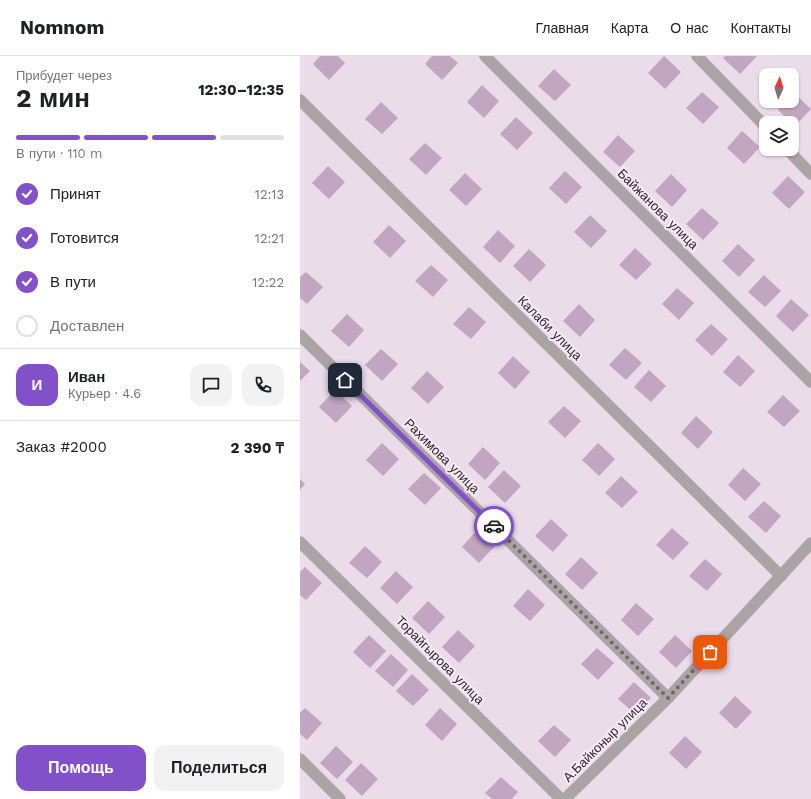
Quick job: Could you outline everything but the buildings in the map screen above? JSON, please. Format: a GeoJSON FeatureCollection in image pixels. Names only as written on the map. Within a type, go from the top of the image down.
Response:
{"type":"FeatureCollection","features":[{"type":"Feature","properties":{"kind":"street","name":"Байжанова улица"},"geometry":{"type":"LineString","coordinates":[[486,56],[811,382]]}},
{"type":"Feature","properties":{"kind":"street"},"geometry":{"type":"LineString","coordinates":[[697,56],[759,120]]}},
{"type":"Feature","properties":{"kind":"street","name":"Калаби улица"},"geometry":{"type":"LineString","coordinates":[[300,100],[781,576]]}},
{"type":"Feature","properties":{"kind":"street"},"geometry":{"type":"LineString","coordinates":[[794,156],[811,174]]}},
{"type":"Feature","properties":{"kind":"street","name":"Рахимова улица"},"geometry":{"type":"LineString","coordinates":[[300,335],[668,698]]}},
{"type":"Feature","properties":{"kind":"street","name":"Торайгырова улица"},"geometry":{"type":"LineString","coordinates":[[300,542],[561,799]]}},
{"type":"Feature","properties":{"kind":"street","name":"А.Байконыр улица"},"geometry":{"type":"LineString","coordinates":[[565,799],[668,698],[811,544]]}},
{"type":"Feature","properties":{"kind":"street"},"geometry":{"type":"LineString","coordinates":[[300,759],[340,799]]}},
{"type":"Feature","properties":{"kind":"way so far"},"geometry":{"type":"LineString","coordinates":[[494,526],[668,698],[710,652]]}},
{"type":"Feature","properties":{"kind":"route"},"geometry":{"type":"LineString","coordinates":[[345,380],[494,526]]}}]}
